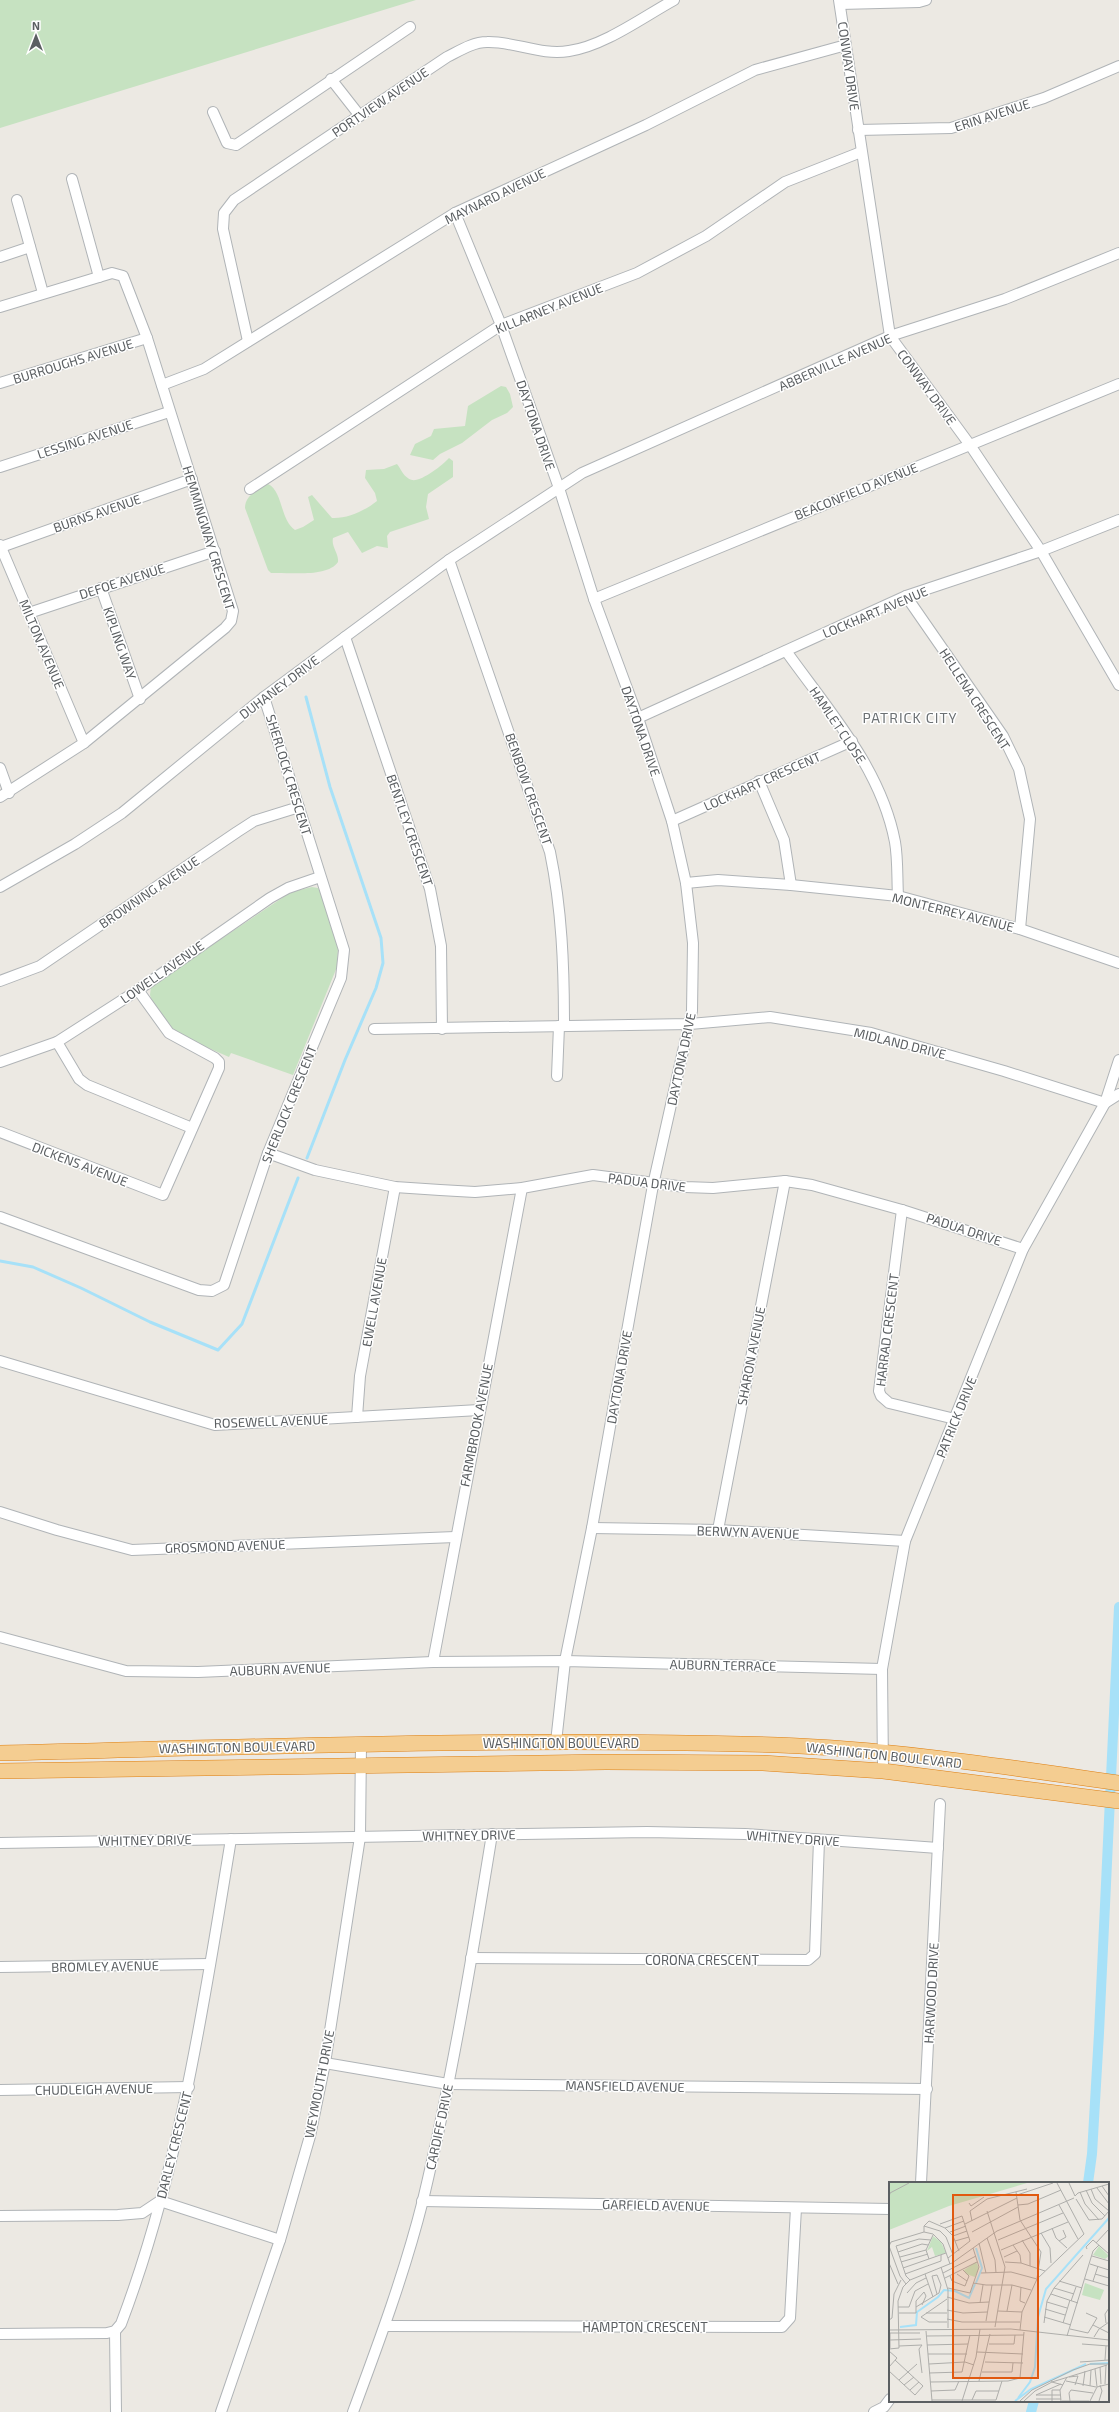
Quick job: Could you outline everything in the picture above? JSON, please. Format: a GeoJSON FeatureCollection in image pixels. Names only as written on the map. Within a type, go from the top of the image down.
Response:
{"type":"FeatureCollection","features":[{"type":"Feature","properties":{"kind":"highway","name":"WASHINGTON BOULEVARD"},"geometry":{"type":"LineString","coordinates":[[0,1753],[556,1742],[779,1745],[884,1752],[1119,1783]]}},
{"type":"Feature","properties":{"kind":"highway","name":"WASHINGTON BOULEVARD"},"geometry":{"type":"LineString","coordinates":[[0,1771],[361,1766],[763,1763],[883,1771],[1119,1801]]}},
{"type":"Feature","properties":{"kind":"street","name":"PORTVIEW AVENUE"},"geometry":{"type":"LineString","coordinates":[[248,341],[223,228],[224,213],[234,200],[447,57],[472,45],[486,42],[532,50],[568,52],[593,45],[674,0]]}},
{"type":"Feature","properties":{"kind":"street"},"geometry":{"type":"LineString","coordinates":[[840,2],[919,2],[926,0]]}},
{"type":"Feature","properties":{"kind":"street","name":"CONWAY DRIVE"},"geometry":{"type":"LineString","coordinates":[[840,2],[861,152],[890,336],[970,445],[1041,551],[1119,685]]}},
{"type":"Feature","properties":{"kind":"street"},"geometry":{"type":"LineString","coordinates":[[212,112],[227,142],[236,145],[331,79],[410,27]]}},
{"type":"Feature","properties":{"kind":"street","name":"MAYNARD AVENUE"},"geometry":{"type":"LineString","coordinates":[[162,385],[204,369],[455,213],[646,125],[755,70],[846,45]]}},
{"type":"Feature","properties":{"kind":"street","name":"ERIN AVENUE"},"geometry":{"type":"LineString","coordinates":[[858,130],[951,128],[1044,98],[1119,66]]}},
{"type":"Feature","properties":{"kind":"street"},"geometry":{"type":"LineString","coordinates":[[331,79],[360,116]]}},
{"type":"Feature","properties":{"kind":"street","name":"KILLARNEY AVENUE"},"geometry":{"type":"LineString","coordinates":[[250,488],[501,325],[637,273],[706,236],[785,182],[861,152]]}},
{"type":"Feature","properties":{"kind":"street"},"geometry":{"type":"LineString","coordinates":[[0,307],[99,277],[72,179]]}},
{"type":"Feature","properties":{"kind":"street"},"geometry":{"type":"LineString","coordinates":[[17,200],[43,293]]}},
{"type":"Feature","properties":{"kind":"street","name":"DAYTONA DRIVE"},"geometry":{"type":"LineString","coordinates":[[455,213],[501,325],[558,488],[594,599],[638,718],[672,821],[686,883],[693,943],[692,1011],[690,1024],[653,1185],[592,1528],[564,1661],[556,1742]]}},
{"type":"Feature","properties":{"kind":"street"},"geometry":{"type":"LineString","coordinates":[[0,257],[30,247]]}},
{"type":"Feature","properties":{"kind":"street","name":"ABBERVILLE AVENUE"},"geometry":{"type":"LineString","coordinates":[[558,488],[582,473],[890,336],[1005,299],[1119,254]]}},
{"type":"Feature","properties":{"kind":"street","name":"HEMMINGWAY CRESCENT"},"geometry":{"type":"LineString","coordinates":[[4,795],[84,743],[140,699],[231,621],[233,611],[215,550],[169,412],[147,338],[123,276],[118,274],[99,277]]}},
{"type":"Feature","properties":{"kind":"street","name":"BURROUGHS AVENUE"},"geometry":{"type":"LineString","coordinates":[[0,383],[147,338]]}},
{"type":"Feature","properties":{"kind":"street","name":"BEACONFIELD AVENUE"},"geometry":{"type":"LineString","coordinates":[[594,599],[1119,384]]}},
{"type":"Feature","properties":{"kind":"street","name":"LESSING AVENUE"},"geometry":{"type":"LineString","coordinates":[[0,467],[169,412]]}},
{"type":"Feature","properties":{"kind":"street","name":"BURNS AVENUE"},"geometry":{"type":"LineString","coordinates":[[1,546],[192,479]]}},
{"type":"Feature","properties":{"kind":"street","name":"DUHANEY DRIVE"},"geometry":{"type":"LineString","coordinates":[[0,887],[75,844],[122,813],[264,697],[449,560],[558,488]]}},
{"type":"Feature","properties":{"kind":"street","name":"LOCKHART AVENUE"},"geometry":{"type":"LineString","coordinates":[[638,718],[906,596],[1041,551],[1119,520]]}},
{"type":"Feature","properties":{"kind":"street","name":"MILTON AVENUE"},"geometry":{"type":"LineString","coordinates":[[1,546],[84,743]]}},
{"type":"Feature","properties":{"kind":"street","name":"DEFOE AVENUE"},"geometry":{"type":"LineString","coordinates":[[29,613],[215,550]]}},
{"type":"Feature","properties":{"kind":"street","name":"BENBOW CRESCENT"},"geometry":{"type":"LineString","coordinates":[[449,560],[550,852],[558,891],[564,948],[562,1026],[557,1076]]}},
{"type":"Feature","properties":{"kind":"street","name":"KIPLING WAY"},"geometry":{"type":"LineString","coordinates":[[101,588],[140,699]]}},
{"type":"Feature","properties":{"kind":"street","name":"HELLENA CRESCENT"},"geometry":{"type":"LineString","coordinates":[[906,596],[1002,736],[1019,770],[1030,819],[1020,929]]}},
{"type":"Feature","properties":{"kind":"street","name":"BENTLEY CRESCENT"},"geometry":{"type":"LineString","coordinates":[[345,637],[430,889],[441,946],[442,1029]]}},
{"type":"Feature","properties":{"kind":"street","name":"HAMLET CLOSE"},"geometry":{"type":"LineString","coordinates":[[786,651],[852,741],[878,788],[895,842],[898,896]]}},
{"type":"Feature","properties":{"kind":"street","name":"SHERLOCK CRESCENT"},"geometry":{"type":"LineString","coordinates":[[0,1217],[199,1290],[212,1291],[224,1285],[268,1154],[341,978],[344,950],[264,697]]}},
{"type":"Feature","properties":{"kind":"street","name":"LOCKHART CRESCENT"},"geometry":{"type":"LineString","coordinates":[[672,821],[759,781],[852,741]]}},
{"type":"Feature","properties":{"kind":"street"},"geometry":{"type":"LineString","coordinates":[[0,768],[4,795]]}},
{"type":"Feature","properties":{"kind":"street"},"geometry":{"type":"LineString","coordinates":[[759,781],[784,840],[791,885]]}},
{"type":"Feature","properties":{"kind":"street","name":"BROWNING AVENUE"},"geometry":{"type":"LineString","coordinates":[[0,981],[40,966],[254,821],[299,807]]}},
{"type":"Feature","properties":{"kind":"street","name":"LOWELL AVENUE"},"geometry":{"type":"LineString","coordinates":[[0,1062],[57,1042],[138,990],[270,898],[288,888],[320,877]]}},
{"type":"Feature","properties":{"kind":"street","name":"MONTERREY AVENUE"},"geometry":{"type":"LineString","coordinates":[[686,883],[718,880],[791,885],[898,896],[1020,929],[1119,963]]}},
{"type":"Feature","properties":{"kind":"street"},"geometry":{"type":"LineString","coordinates":[[57,1042],[79,1079],[87,1085],[192,1128],[219,1068],[219,1062],[215,1058],[169,1034],[138,990]]}},
{"type":"Feature","properties":{"kind":"street","name":"MIDLAND DRIVE"},"geometry":{"type":"LineString","coordinates":[[374,1029],[690,1024],[770,1017],[871,1034],[1004,1071],[1105,1103]]}},
{"type":"Feature","properties":{"kind":"street"},"geometry":{"type":"LineString","coordinates":[[1105,1103],[1119,1060]]}},
{"type":"Feature","properties":{"kind":"street","name":"PATRICK DRIVE"},"geometry":{"type":"LineString","coordinates":[[883,1771],[882,1669],[905,1541],[956,1419],[1023,1249],[1105,1103],[1119,1094]]}},
{"type":"Feature","properties":{"kind":"street","name":"DICKENS AVENUE"},"geometry":{"type":"LineString","coordinates":[[0,1132],[160,1195],[166,1192],[192,1128]]}},
{"type":"Feature","properties":{"kind":"street","name":"PADUA DRIVE"},"geometry":{"type":"LineString","coordinates":[[268,1154],[315,1170],[395,1187],[475,1192],[522,1188],[593,1175],[653,1185],[713,1188],[785,1182],[812,1185],[902,1210],[1023,1249]]}},
{"type":"Feature","properties":{"kind":"street","name":"SHARON AVENUE"},"geometry":{"type":"LineString","coordinates":[[718,1530],[785,1182]]}},
{"type":"Feature","properties":{"kind":"street","name":"EWELL AVENUE"},"geometry":{"type":"LineString","coordinates":[[358,1417],[360,1376],[395,1187]]}},
{"type":"Feature","properties":{"kind":"street","name":"FARMBROOK AVENUE"},"geometry":{"type":"LineString","coordinates":[[433,1662],[455,1537],[522,1188]]}},
{"type":"Feature","properties":{"kind":"street","name":"HARRAD CRESCENT"},"geometry":{"type":"LineString","coordinates":[[902,1210],[879,1391],[881,1396],[889,1402],[956,1419]]}},
{"type":"Feature","properties":{"kind":"street","name":"ROSEWELL AVENUE"},"geometry":{"type":"LineString","coordinates":[[0,1361],[214,1425],[479,1410]]}},
{"type":"Feature","properties":{"kind":"street","name":"GROSMOND AVENUE"},"geometry":{"type":"LineString","coordinates":[[0,1512],[56,1530],[132,1550],[455,1537]]}},
{"type":"Feature","properties":{"kind":"street","name":"BERWYN AVENUE"},"geometry":{"type":"LineString","coordinates":[[592,1528],[718,1530],[905,1541]]}},
{"type":"Feature","properties":{"kind":"street","name":"AUBURN AVENUE"},"geometry":{"type":"LineString","coordinates":[[0,1637],[126,1670],[198,1672],[433,1662],[564,1661]]}},
{"type":"Feature","properties":{"kind":"street","name":"AUBURN TERRACE"},"geometry":{"type":"LineString","coordinates":[[564,1661],[882,1669]]}},
{"type":"Feature","properties":{"kind":"street","name":"WEYMOUTH DRIVE"},"geometry":{"type":"LineString","coordinates":[[221,2412],[280,2240],[310,2136],[325,2063],[360,1837],[361,1745]]}},
{"type":"Feature","properties":{"kind":"street","name":"HARWOOD DRIVE"},"geometry":{"type":"LineString","coordinates":[[921,2182],[927,2089],[940,1804]]}},
{"type":"Feature","properties":{"kind":"street","name":"WHITNEY DRIVE"},"geometry":{"type":"LineString","coordinates":[[0,1843],[647,1832],[745,1834],[938,1848]]}},
{"type":"Feature","properties":{"kind":"street","name":"CARDIFF DRIVE"},"geometry":{"type":"LineString","coordinates":[[353,2412],[385,2326],[422,2201],[448,2084],[492,1834]]}},
{"type":"Feature","properties":{"kind":"street","name":"DARLEY CRESCENT"},"geometry":{"type":"LineString","coordinates":[[115,2332],[127,2307],[160,2201],[189,2087],[231,1839]]}},
{"type":"Feature","properties":{"kind":"street","name":"CORONA CRESCENT"},"geometry":{"type":"LineString","coordinates":[[471,1958],[808,1960],[815,1954],[819,1840]]}},
{"type":"Feature","properties":{"kind":"street","name":"BROMLEY AVENUE"},"geometry":{"type":"LineString","coordinates":[[0,1967],[210,1964]]}},
{"type":"Feature","properties":{"kind":"street","name":"MANSFIELD AVENUE"},"geometry":{"type":"LineString","coordinates":[[325,2063],[448,2084],[927,2089]]}},
{"type":"Feature","properties":{"kind":"street","name":"CHUDLEIGH AVENUE"},"geometry":{"type":"LineString","coordinates":[[0,2090],[189,2087]]}},
{"type":"Feature","properties":{"kind":"street"},"geometry":{"type":"LineString","coordinates":[[0,2216],[118,2215],[142,2213],[160,2201],[280,2240]]}},
{"type":"Feature","properties":{"kind":"street","name":"GARFIELD AVENUE"},"geometry":{"type":"LineString","coordinates":[[422,2201],[889,2209]]}},
{"type":"Feature","properties":{"kind":"street","name":"HAMPTON CRESCENT"},"geometry":{"type":"LineString","coordinates":[[385,2326],[782,2327],[790,2318],[796,2208]]}},
{"type":"Feature","properties":{"kind":"street"},"geometry":{"type":"LineString","coordinates":[[0,2334],[115,2332],[116,2412]]}},
{"type":"Feature","properties":{"kind":"street"},"geometry":{"type":"LineString","coordinates":[[874,2412],[884,2407],[889,2400]]}},
{"type":"Feature","properties":{"kind":"green space"},"geometry":{"type":"Polygon","coordinates":[[[0,0],[416,0],[0,128],[0,0]]]}},
{"type":"Feature","properties":{"kind":"green space"},"geometry":{"type":"Polygon","coordinates":[[[501,386],[506,387],[510,394],[513,407],[507,413],[492,420],[462,443],[440,454],[433,460],[410,455],[415,444],[431,436],[434,429],[465,426],[468,406],[501,386]]]}},
{"type":"Feature","properties":{"kind":"green space"},"geometry":{"type":"Polygon","coordinates":[[[449,458],[453,461],[453,477],[428,494],[426,507],[429,519],[390,532],[387,536],[388,548],[377,546],[362,553],[348,532],[333,538],[333,544],[338,562],[333,567],[317,572],[307,573],[271,573],[268,570],[245,508],[247,500],[256,491],[268,484],[273,488],[287,520],[295,530],[314,520],[308,497],[312,495],[332,518],[344,517],[362,511],[377,501],[375,493],[365,478],[366,470],[384,469],[397,464],[409,479],[416,480],[432,472],[449,458]]]}},
{"type":"Feature","properties":{"kind":"green space"},"geometry":{"type":"Polygon","coordinates":[[[312,887],[318,888],[323,896],[338,947],[337,967],[293,1075],[231,1053],[229,1057],[174,1033],[152,1001],[150,995],[151,986],[291,892],[312,887]]]}},
{"type":"Feature","properties":{"kind":"waterway"},"geometry":{"type":"LineString","coordinates":[[306,697],[330,787],[381,938],[383,963],[376,988],[345,1060],[307,1158]]}},
{"type":"Feature","properties":{"kind":"waterway"},"geometry":{"type":"LineString","coordinates":[[0,1261],[33,1267],[81,1288],[150,1322],[218,1350],[242,1324],[298,1178]]}},
{"type":"Feature","properties":{"kind":"waterway"},"geometry":{"type":"LineString","coordinates":[[1088,2182],[1092,2154],[1099,2033],[1119,1607]]}},
{"type":"Feature","properties":{"kind":"waterway"},"geometry":{"type":"LineString","coordinates":[[1031,2412],[1034,2402]]}},
{"type":"Feature","properties":{"kind":"district","name":"PATRICK CITY"},"geometry":{"type":"Point","coordinates":[910,718]}}]}
